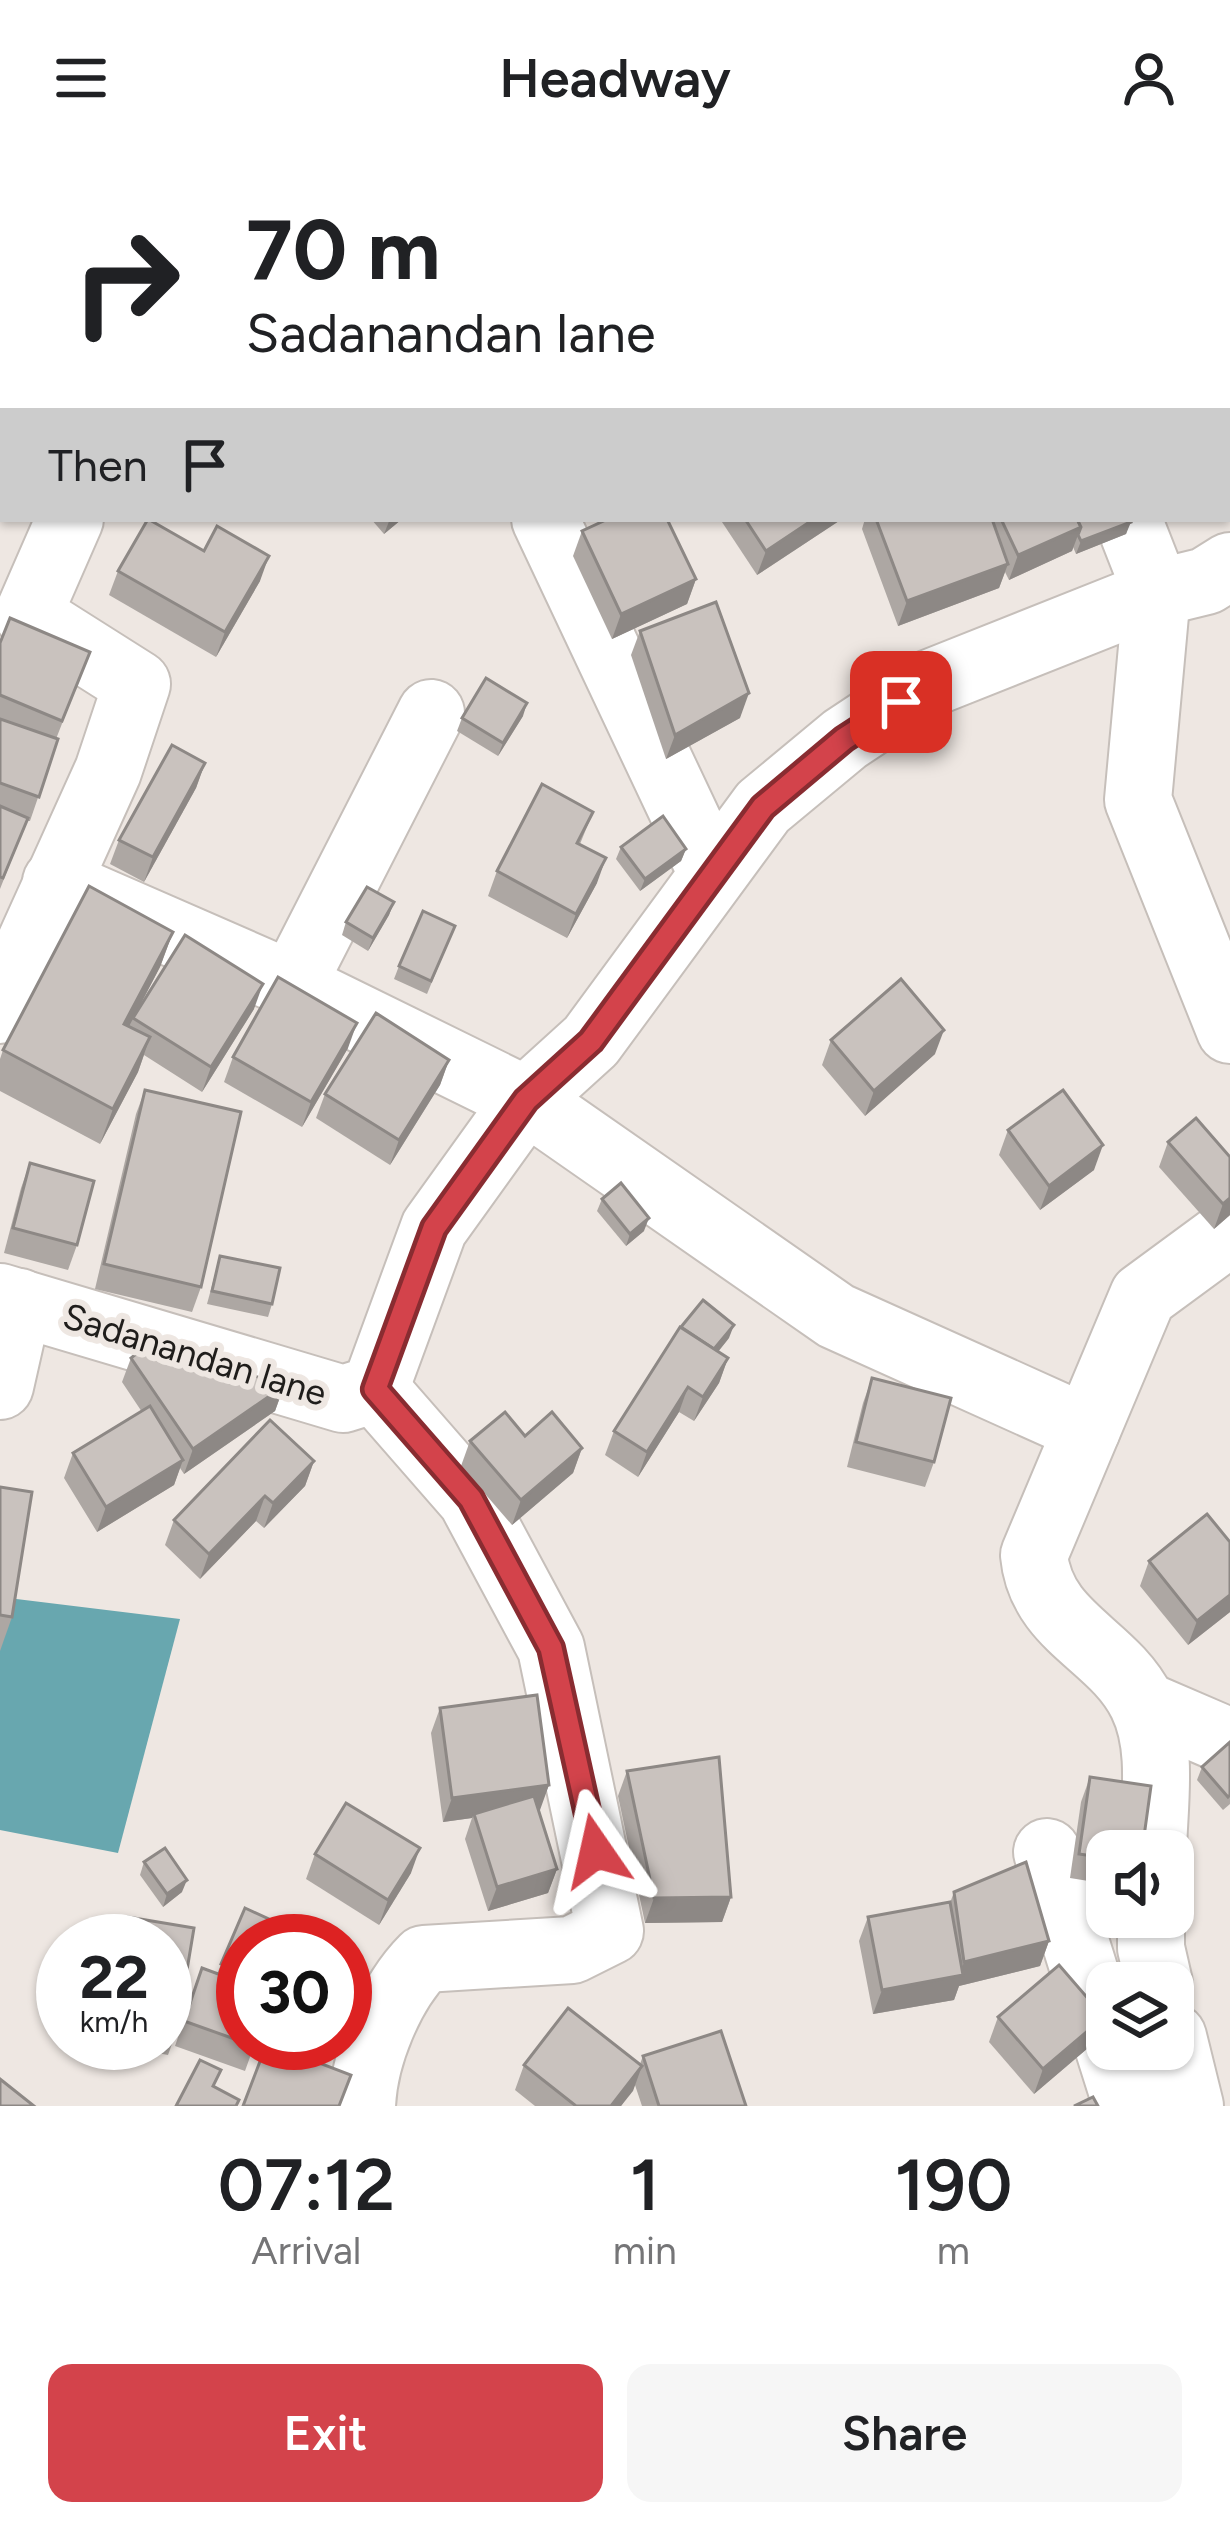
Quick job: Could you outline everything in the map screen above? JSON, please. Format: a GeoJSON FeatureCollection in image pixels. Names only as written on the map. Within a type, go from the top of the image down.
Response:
{"type":"FeatureCollection","features":[{"type":"Feature","properties":{"kind":"street"},"geometry":{"type":"LineString","coordinates":[[0,1010],[108,771],[137,684],[14,609],[68,522]]}},
{"type":"Feature","properties":{"kind":"street"},"geometry":{"type":"LineString","coordinates":[[545,522],[711,871]]}},
{"type":"Feature","properties":{"kind":"street"},"geometry":{"type":"LineString","coordinates":[[1129,522],[1156,593],[1138,800],[1230,1030]]}},
{"type":"Feature","properties":{"kind":"street","name":"Sadanandan lane"},"geometry":{"type":"LineString","coordinates":[[9,1299],[343,1399],[375,1389],[434,1228],[526,1100],[591,1041],[711,871],[763,807],[844,739],[928,684],[1156,593],[1206,581],[1230,566]]}},
{"type":"Feature","properties":{"kind":"street"},"geometry":{"type":"LineString","coordinates":[[292,986],[431,713]]}},
{"type":"Feature","properties":{"kind":"street"},"geometry":{"type":"LineString","coordinates":[[56,882],[292,986],[526,1100],[836,1316],[1087,1429]]}},
{"type":"Feature","properties":{"kind":"street"},"geometry":{"type":"LineString","coordinates":[[1154,1830],[1156,1754],[1144,1705],[1122,1674],[1053,1610],[1036,1573],[1034,1555],[1143,1295],[1230,1232]]}},
{"type":"Feature","properties":{"kind":"street"},"geometry":{"type":"LineString","coordinates":[[0,1386],[9,1299]]}},
{"type":"Feature","properties":{"kind":"street"},"geometry":{"type":"LineString","coordinates":[[362,2106],[386,2018],[403,1980],[424,1959],[572,1950],[610,1931],[551,1648],[471,1499],[375,1389]]}},
{"type":"Feature","properties":{"kind":"street"},"geometry":{"type":"LineString","coordinates":[[1144,1705],[1230,1742]]}},
{"type":"Feature","properties":{"kind":"street"},"geometry":{"type":"LineString","coordinates":[[1047,1852],[1086,1976]]}},
{"type":"Feature","properties":{"kind":"street"},"geometry":{"type":"LineString","coordinates":[[1115,2070],[1126,2106]]}},
{"type":"Feature","properties":{"kind":"street"},"geometry":{"type":"LineString","coordinates":[[1181,2070],[1190,2106]]}},
{"type":"Feature","properties":{"kind":"water"},"geometry":{"type":"Polygon","coordinates":[[[0,1597],[180,1619],[118,1853],[0,1830],[0,1597]]]}},
{"type":"Feature","properties":{"kind":"building"},"geometry":{"type":"Polygon","coordinates":[[[146,522],[204,551],[217,526],[269,556],[225,632],[118,571],[146,522]]]}},
{"type":"Feature","properties":{"kind":"building"},"geometry":{"type":"Polygon","coordinates":[[[602,522],[668,522],[696,579],[621,614],[582,531],[602,522]]]}},
{"type":"Feature","properties":{"kind":"building"},"geometry":{"type":"Polygon","coordinates":[[[747,522],[810,522],[766,551],[747,522]]]}},
{"type":"Feature","properties":{"kind":"building"},"geometry":{"type":"Polygon","coordinates":[[[877,522],[993,522],[1008,564],[907,601],[877,522]]]}},
{"type":"Feature","properties":{"kind":"building"},"geometry":{"type":"Polygon","coordinates":[[[1002,522],[1078,522],[1081,527],[1018,555],[1002,522]]]}},
{"type":"Feature","properties":{"kind":"building"},"geometry":{"type":"Polygon","coordinates":[[[1078,522],[1131,522],[1081,541],[1078,522]]]}},
{"type":"Feature","properties":{"kind":"building"},"geometry":{"type":"Polygon","coordinates":[[[716,602],[749,693],[675,735],[640,631],[716,602]]]}},
{"type":"Feature","properties":{"kind":"building"},"geometry":{"type":"Polygon","coordinates":[[[10,618],[90,652],[62,721],[0,695],[0,643],[10,618]]]}},
{"type":"Feature","properties":{"kind":"building"},"geometry":{"type":"Polygon","coordinates":[[[486,678],[527,703],[503,743],[462,718],[486,678]]]}},
{"type":"Feature","properties":{"kind":"building"},"geometry":{"type":"Polygon","coordinates":[[[0,719],[58,739],[39,797],[0,783],[0,719]]]}},
{"type":"Feature","properties":{"kind":"building"},"geometry":{"type":"Polygon","coordinates":[[[172,745],[205,763],[153,857],[119,840],[172,745]]]}},
{"type":"Feature","properties":{"kind":"building"},"geometry":{"type":"Polygon","coordinates":[[[542,784],[593,812],[577,843],[606,858],[576,914],[497,871],[542,784]]]}},
{"type":"Feature","properties":{"kind":"building"},"geometry":{"type":"Polygon","coordinates":[[[0,806],[28,818],[3,878],[0,877],[0,806]]]}},
{"type":"Feature","properties":{"kind":"building"},"geometry":{"type":"Polygon","coordinates":[[[663,816],[686,849],[645,879],[621,847],[663,816]]]}},
{"type":"Feature","properties":{"kind":"building"},"geometry":{"type":"Polygon","coordinates":[[[89,886],[173,932],[124,1024],[150,1037],[113,1109],[3,1050],[89,886]]]}},
{"type":"Feature","properties":{"kind":"building"},"geometry":{"type":"Polygon","coordinates":[[[367,887],[394,902],[373,938],[346,922],[367,887]]]}},
{"type":"Feature","properties":{"kind":"building"},"geometry":{"type":"Polygon","coordinates":[[[423,911],[455,926],[431,981],[399,966],[423,911]]]}},
{"type":"Feature","properties":{"kind":"building"},"geometry":{"type":"Polygon","coordinates":[[[185,935],[263,984],[211,1067],[133,1018],[185,935]]]}},
{"type":"Feature","properties":{"kind":"building"},"geometry":{"type":"Polygon","coordinates":[[[278,977],[357,1023],[311,1102],[233,1057],[278,977]]]}},
{"type":"Feature","properties":{"kind":"building"},"geometry":{"type":"Polygon","coordinates":[[[901,979],[944,1030],[874,1091],[831,1040],[901,979]]]}},
{"type":"Feature","properties":{"kind":"building"},"geometry":{"type":"Polygon","coordinates":[[[376,1013],[449,1060],[399,1140],[325,1094],[376,1013]]]}},
{"type":"Feature","properties":{"kind":"building"},"geometry":{"type":"Polygon","coordinates":[[[145,1090],[241,1112],[201,1287],[104,1264],[145,1090]]]}},
{"type":"Feature","properties":{"kind":"building"},"geometry":{"type":"Polygon","coordinates":[[[1063,1090],[1103,1145],[1049,1186],[1008,1130],[1063,1090]]]}},
{"type":"Feature","properties":{"kind":"building"},"geometry":{"type":"Polygon","coordinates":[[[1196,1118],[1230,1157],[1230,1198],[1223,1204],[1168,1142],[1196,1118]]]}},
{"type":"Feature","properties":{"kind":"building"},"geometry":{"type":"Polygon","coordinates":[[[30,1163],[94,1181],[77,1245],[13,1228],[30,1163]]]}},
{"type":"Feature","properties":{"kind":"building"},"geometry":{"type":"Polygon","coordinates":[[[621,1183],[649,1218],[630,1234],[602,1199],[621,1183]]]}},
{"type":"Feature","properties":{"kind":"building"},"geometry":{"type":"Polygon","coordinates":[[[220,1256],[280,1268],[272,1304],[212,1291],[220,1256]]]}},
{"type":"Feature","properties":{"kind":"building"},"geometry":{"type":"Polygon","coordinates":[[[703,1300],[734,1325],[714,1349],[681,1327],[703,1300]]]}},
{"type":"Feature","properties":{"kind":"building"},"geometry":{"type":"Polygon","coordinates":[[[680,1327],[728,1358],[703,1397],[688,1387],[647,1452],[614,1431],[680,1327]]]}},
{"type":"Feature","properties":{"kind":"building"},"geometry":{"type":"Polygon","coordinates":[[[152,1341],[284,1386],[193,1449],[131,1358],[152,1341]]]}},
{"type":"Feature","properties":{"kind":"building"},"geometry":{"type":"Polygon","coordinates":[[[872,1378],[951,1398],[934,1462],[856,1442],[872,1378]]]}},
{"type":"Feature","properties":{"kind":"building"},"geometry":{"type":"Polygon","coordinates":[[[150,1406],[183,1460],[106,1507],[73,1453],[150,1406]]]}},
{"type":"Feature","properties":{"kind":"building"},"geometry":{"type":"Polygon","coordinates":[[[505,1412],[525,1436],[552,1412],[582,1448],[521,1500],[470,1441],[505,1412]]]}},
{"type":"Feature","properties":{"kind":"building"},"geometry":{"type":"Polygon","coordinates":[[[270,1420],[314,1461],[273,1503],[265,1496],[209,1554],[174,1520],[270,1420]]]}},
{"type":"Feature","properties":{"kind":"building"},"geometry":{"type":"Polygon","coordinates":[[[0,1487],[32,1492],[12,1617],[0,1615],[0,1487]]]}},
{"type":"Feature","properties":{"kind":"building"},"geometry":{"type":"Polygon","coordinates":[[[1207,1514],[1230,1542],[1230,1595],[1197,1621],[1149,1561],[1207,1514]]]}},
{"type":"Feature","properties":{"kind":"building"},"geometry":{"type":"Polygon","coordinates":[[[537,1695],[549,1785],[452,1798],[440,1708],[537,1695]]]}},
{"type":"Feature","properties":{"kind":"building"},"geometry":{"type":"Polygon","coordinates":[[[1230,1742],[1230,1795],[1228,1797],[1202,1767],[1230,1742]]]}},
{"type":"Feature","properties":{"kind":"building"},"geometry":{"type":"Polygon","coordinates":[[[719,1757],[731,1897],[654,1898],[627,1771],[719,1757]]]}},
{"type":"Feature","properties":{"kind":"building"},"geometry":{"type":"Polygon","coordinates":[[[1090,1777],[1151,1786],[1145,1830],[1086,1830],[1086,1855],[1079,1854],[1090,1777]]]}},
{"type":"Feature","properties":{"kind":"building"},"geometry":{"type":"Polygon","coordinates":[[[534,1796],[557,1869],[497,1887],[474,1814],[534,1796]]]}},
{"type":"Feature","properties":{"kind":"building"},"geometry":{"type":"Polygon","coordinates":[[[346,1803],[420,1848],[388,1900],[315,1854],[346,1803]]]}},
{"type":"Feature","properties":{"kind":"building"},"geometry":{"type":"Polygon","coordinates":[[[165,1848],[187,1880],[167,1894],[144,1862],[165,1848]]]}},
{"type":"Feature","properties":{"kind":"building"},"geometry":{"type":"Polygon","coordinates":[[[1026,1862],[1049,1941],[964,1962],[954,1892],[1026,1862]]]}},
{"type":"Feature","properties":{"kind":"building"},"geometry":{"type":"Polygon","coordinates":[[[950,1902],[963,1975],[882,1990],[868,1917],[950,1902]]]}},
{"type":"Feature","properties":{"kind":"building"},"geometry":{"type":"Polygon","coordinates":[[[1059,1965],[1086,1996],[1086,2032],[1043,2069],[998,2017],[1059,1965]]]}},
{"type":"Feature","properties":{"kind":"building"},"geometry":{"type":"Polygon","coordinates":[[[202,1968],[216,1973],[216,2032],[192,2024],[192,1997],[202,1968]]]}},
{"type":"Feature","properties":{"kind":"building"},"geometry":{"type":"Polygon","coordinates":[[[568,2008],[642,2066],[611,2106],[576,2106],[524,2065],[568,2008]]]}},
{"type":"Feature","properties":{"kind":"building"},"geometry":{"type":"Polygon","coordinates":[[[721,2031],[746,2106],[659,2106],[643,2056],[721,2031]]]}},
{"type":"Feature","properties":{"kind":"building"},"geometry":{"type":"Polygon","coordinates":[[[200,2060],[221,2070],[213,2086],[239,2100],[236,2106],[176,2106],[200,2060]]]}},
{"type":"Feature","properties":{"kind":"building"},"geometry":{"type":"Polygon","coordinates":[[[257,2070],[338,2070],[351,2075],[339,2106],[243,2106],[257,2070]]]}},
{"type":"Feature","properties":{"kind":"building"},"geometry":{"type":"Polygon","coordinates":[[[0,2079],[34,2106],[0,2106],[0,2079]]]}},
{"type":"Feature","properties":{"kind":"building"},"geometry":{"type":"Polygon","coordinates":[[[1093,2097],[1098,2106],[1074,2106],[1093,2097]]]}},
{"type":"Feature","properties":{"kind":"route"},"geometry":{"type":"LineString","coordinates":[[596,1851],[551,1648],[471,1499],[375,1389],[434,1228],[526,1100],[591,1041],[711,871],[763,807],[844,739],[901,702]]}}]}
